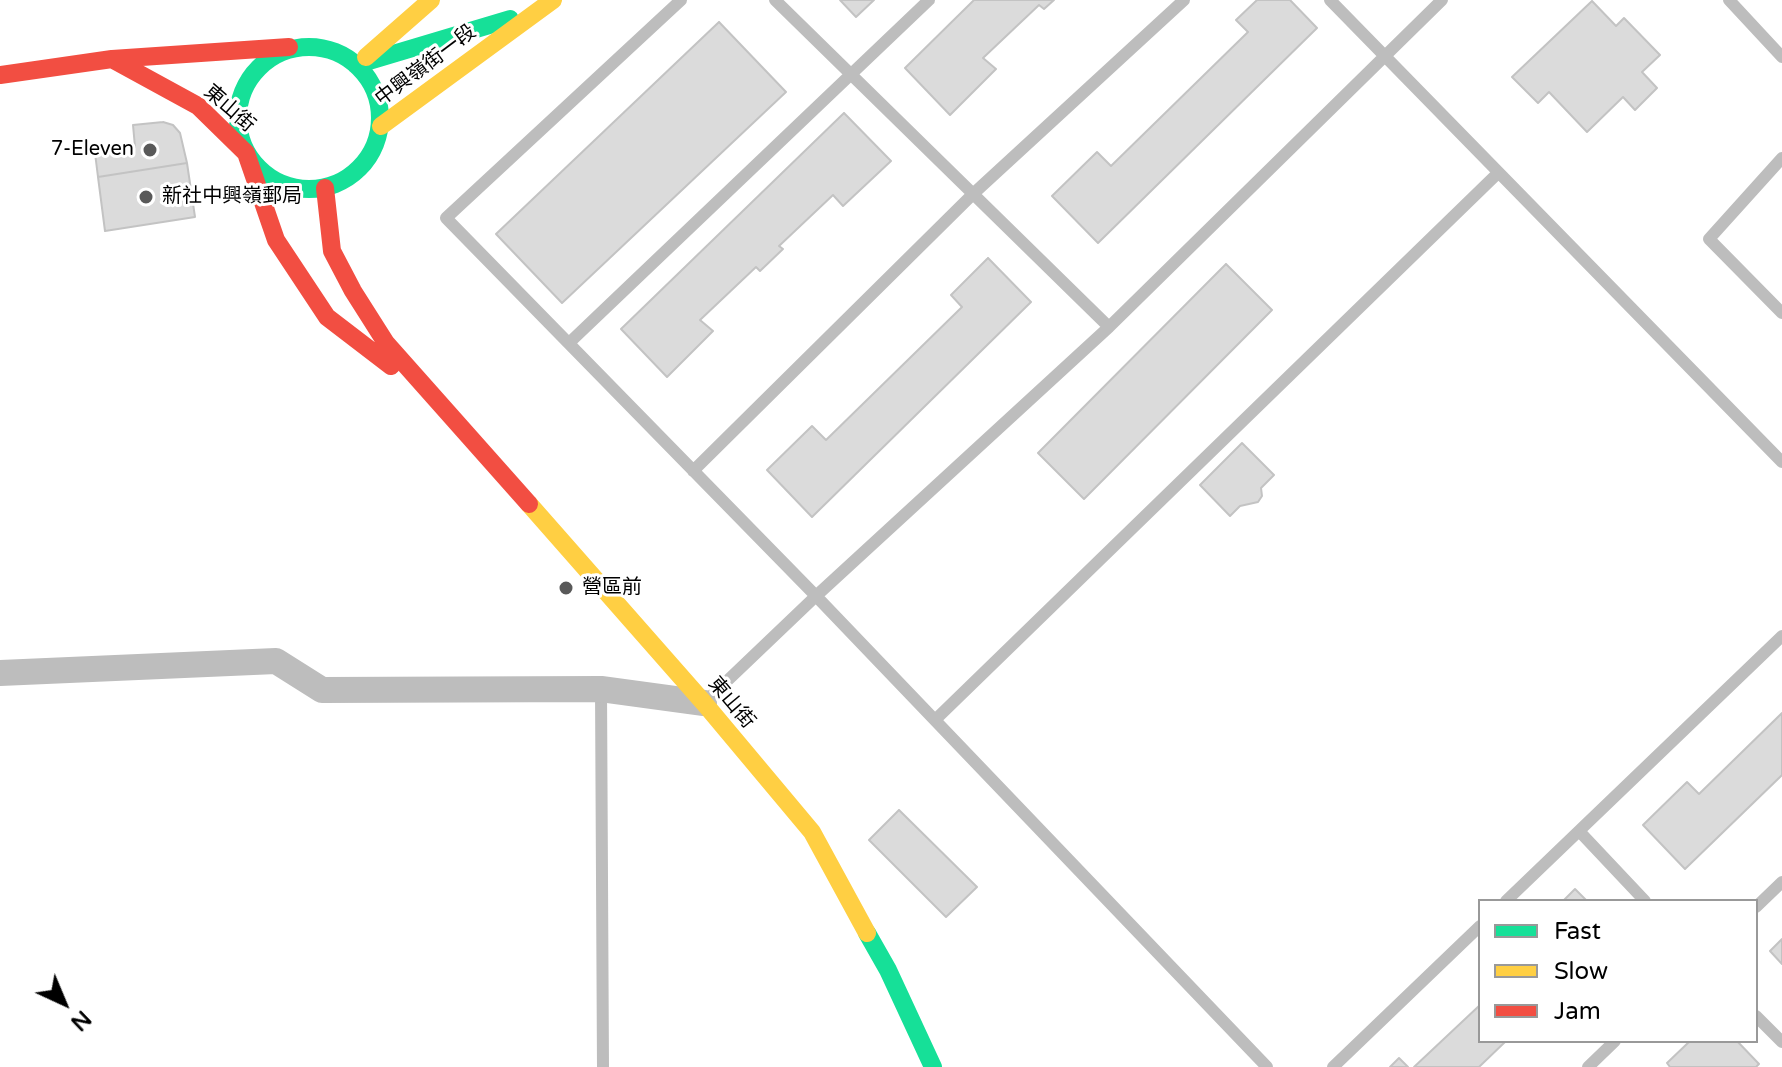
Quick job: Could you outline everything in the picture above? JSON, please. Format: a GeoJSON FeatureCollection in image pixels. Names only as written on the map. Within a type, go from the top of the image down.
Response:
{"type":"FeatureCollection","features":[{"type":"Feature","properties":{"kind":"main road"},"geometry":{"type":"LineString","coordinates":[[356,65],[431,0]]}},
{"type":"Feature","properties":{"kind":"main road","name":"中興嶺街一段"},"geometry":{"type":"LineString","coordinates":[[381,126],[553,0]]}},
{"type":"Feature","properties":{"kind":"main road","name":"中興嶺街一段"},"geometry":{"type":"LineString","coordinates":[[356,65],[535,12]]}},
{"type":"Feature","properties":{"kind":"main road"},"geometry":{"type":"LineString","coordinates":[[311,46],[330,49],[356,65],[375,87],[381,106],[381,126],[376,146],[365,164],[347,179],[325,188],[302,190],[279,184],[260,171],[246,153],[238,129],[239,104],[248,81],[264,62],[286,50],[311,46]]}},
{"type":"Feature","properties":{"kind":"main road","name":"東山街"},"geometry":{"type":"LineString","coordinates":[[112,59],[311,46]]}},
{"type":"Feature","properties":{"kind":"main road"},"geometry":{"type":"LineString","coordinates":[[0,75],[112,59]]}},
{"type":"Feature","properties":{"kind":"main road","name":"東山街"},"geometry":{"type":"LineString","coordinates":[[112,59],[198,106],[246,153],[276,240],[327,317],[441,404]]}},
{"type":"Feature","properties":{"kind":"main road","name":"東山街"},"geometry":{"type":"LineString","coordinates":[[325,188],[332,251],[386,343],[704,703],[812,832],[888,970],[933,1067]]}},
{"type":"Feature","properties":{"kind":"street"},"geometry":{"type":"LineString","coordinates":[[0,673],[276,661],[322,690],[601,689],[704,703]]}},
{"type":"Feature","properties":{"kind":"lane"},"geometry":{"type":"LineString","coordinates":[[681,0],[446,218],[816,596],[1267,1067]]}},
{"type":"Feature","properties":{"kind":"lane"},"geometry":{"type":"LineString","coordinates":[[775,0],[1109,327]]}},
{"type":"Feature","properties":{"kind":"lane"},"geometry":{"type":"LineString","coordinates":[[569,343],[929,0]]}},
{"type":"Feature","properties":{"kind":"lane"},"geometry":{"type":"LineString","coordinates":[[693,471],[973,194],[1184,0]]}},
{"type":"Feature","properties":{"kind":"lane"},"geometry":{"type":"LineString","coordinates":[[1330,0],[1782,462]]}},
{"type":"Feature","properties":{"kind":"lane"},"geometry":{"type":"LineString","coordinates":[[704,703],[1109,327],[1442,0]]}},
{"type":"Feature","properties":{"kind":"lane"},"geometry":{"type":"LineString","coordinates":[[1729,0],[1782,57]]}},
{"type":"Feature","properties":{"kind":"lane"},"geometry":{"type":"LineString","coordinates":[[1782,158],[1709,239],[1782,313]]}},
{"type":"Feature","properties":{"kind":"lane"},"geometry":{"type":"LineString","coordinates":[[935,720],[1498,173]]}},
{"type":"Feature","properties":{"kind":"lane"},"geometry":{"type":"LineString","coordinates":[[1508,899],[1782,636]]}},
{"type":"Feature","properties":{"kind":"lane"},"geometry":{"type":"LineString","coordinates":[[601,689],[603,1067]]}},
{"type":"Feature","properties":{"kind":"lane"},"geometry":{"type":"LineString","coordinates":[[1579,831],[1643,899]]}},
{"type":"Feature","properties":{"kind":"lane"},"geometry":{"type":"LineString","coordinates":[[1758,905],[1782,882]]}},
{"type":"Feature","properties":{"kind":"lane"},"geometry":{"type":"LineString","coordinates":[[1333,1067],[1478,928]]}},
{"type":"Feature","properties":{"kind":"lane"},"geometry":{"type":"LineString","coordinates":[[1758,1018],[1782,1042]]}},
{"type":"Feature","properties":{"kind":"lane"},"geometry":{"type":"LineString","coordinates":[[1588,1067],[1613,1043]]}},
{"type":"Feature","properties":{"kind":"building"},"geometry":{"type":"Polygon","coordinates":[[[840,0],[874,0],[856,17],[840,0]]]}},
{"type":"Feature","properties":{"kind":"building"},"geometry":{"type":"Polygon","coordinates":[[[974,0],[1054,0],[1044,9],[1039,5],[983,58],[996,69],[950,115],[905,68],[974,0]]]}},
{"type":"Feature","properties":{"kind":"building"},"geometry":{"type":"Polygon","coordinates":[[[1257,0],[1290,0],[1317,28],[1098,243],[1052,196],[1097,152],[1111,166],[1248,32],[1236,20],[1257,0]]]}},
{"type":"Feature","properties":{"kind":"building"},"geometry":{"type":"Polygon","coordinates":[[[1592,1],[1616,26],[1624,18],[1660,55],[1642,72],[1657,88],[1635,110],[1623,97],[1587,132],[1549,92],[1538,103],[1512,77],[1592,1]]]}},
{"type":"Feature","properties":{"kind":"building"},"geometry":{"type":"Polygon","coordinates":[[[719,22],[786,92],[562,303],[496,234],[719,22]]]}},
{"type":"Feature","properties":{"kind":"building"},"geometry":{"type":"Polygon","coordinates":[[[844,113],[891,161],[843,206],[833,195],[779,246],[783,249],[760,271],[756,267],[700,320],[713,331],[667,377],[621,329],[844,113]]]}},
{"type":"Feature","properties":{"kind":"building","name":"7-Eleven"},"geometry":{"type":"Polygon","coordinates":[[[163,122],[173,125],[180,133],[187,163],[98,177],[95,153],[135,147],[133,125],[163,122]]]}},
{"type":"Feature","properties":{"kind":"building","name":"新社中興嶺郵局"},"geometry":{"type":"Polygon","coordinates":[[[187,163],[195,217],[105,231],[98,177],[187,163]]]}},
{"type":"Feature","properties":{"kind":"building"},"geometry":{"type":"Polygon","coordinates":[[[988,258],[1031,302],[812,517],[767,470],[812,426],[826,440],[962,307],[951,295],[988,258]]]}},
{"type":"Feature","properties":{"kind":"building"},"geometry":{"type":"Polygon","coordinates":[[[1226,264],[1272,310],[1084,499],[1038,453],[1226,264]]]}},
{"type":"Feature","properties":{"kind":"building"},"geometry":{"type":"Polygon","coordinates":[[[1242,443],[1274,475],[1261,488],[1262,496],[1258,502],[1240,506],[1230,516],[1200,485],[1242,443]]]}},
{"type":"Feature","properties":{"kind":"building"},"geometry":{"type":"Polygon","coordinates":[[[1782,713],[1782,775],[1685,869],[1643,825],[1687,782],[1699,794],[1782,713]]]}},
{"type":"Feature","properties":{"kind":"building"},"geometry":{"type":"Polygon","coordinates":[[[899,810],[977,887],[946,917],[869,840],[899,810]]]}},
{"type":"Feature","properties":{"kind":"building"},"geometry":{"type":"Polygon","coordinates":[[[1575,889],[1585,899],[1565,899],[1575,889]]]}},
{"type":"Feature","properties":{"kind":"building"},"geometry":{"type":"Polygon","coordinates":[[[1782,939],[1782,964],[1770,951],[1782,939]]]}},
{"type":"Feature","properties":{"kind":"building"},"geometry":{"type":"Polygon","coordinates":[[[1478,1007],[1478,1043],[1504,1043],[1479,1067],[1414,1067],[1478,1007]]]}},
{"type":"Feature","properties":{"kind":"building"},"geometry":{"type":"Polygon","coordinates":[[[1688,1043],[1739,1043],[1759,1064],[1756,1067],[1670,1067],[1667,1063],[1688,1043]]]}},
{"type":"Feature","properties":{"kind":"building"},"geometry":{"type":"Polygon","coordinates":[[[1399,1058],[1408,1067],[1390,1067],[1399,1058]]]}},
{"type":"Feature","properties":{"kind":"traffic: fast"},"geometry":{"type":"LineString","coordinates":[[356,65],[510,19]]}},
{"type":"Feature","properties":{"kind":"traffic: fast"},"geometry":{"type":"LineString","coordinates":[[309,47],[336,52],[360,67],[375,91],[380,118],[375,145],[360,169],[336,184],[309,189],[282,184],[258,169],[243,145],[238,118],[243,91],[258,67],[282,52],[309,47]]}},
{"type":"Feature","properties":{"kind":"traffic: fast"},"geometry":{"type":"LineString","coordinates":[[867,933],[888,970],[933,1067]]}},
{"type":"Feature","properties":{"kind":"traffic: slow"},"geometry":{"type":"LineString","coordinates":[[366,57],[431,0]]}},
{"type":"Feature","properties":{"kind":"traffic: slow"},"geometry":{"type":"LineString","coordinates":[[381,126],[553,0]]}},
{"type":"Feature","properties":{"kind":"traffic: slow"},"geometry":{"type":"LineString","coordinates":[[529,504],[704,703],[812,832],[867,933]]}},
{"type":"Feature","properties":{"kind":"traffic: jam"},"geometry":{"type":"LineString","coordinates":[[0,75],[112,59],[289,47]]}},
{"type":"Feature","properties":{"kind":"traffic: jam"},"geometry":{"type":"LineString","coordinates":[[112,59],[198,106],[246,153],[276,240],[327,317],[391,366]]}},
{"type":"Feature","properties":{"kind":"traffic: jam"},"geometry":{"type":"LineString","coordinates":[[325,188],[332,251],[386,343],[529,504]]}},
{"type":"Feature","properties":{"kind":"place","name":"7-Eleven"},"geometry":{"type":"Point","coordinates":[150,150]}},
{"type":"Feature","properties":{"kind":"place","name":"新社中興嶺郵局"},"geometry":{"type":"Point","coordinates":[146,197]}},
{"type":"Feature","properties":{"kind":"place","name":"營區前"},"geometry":{"type":"Point","coordinates":[566,588]}}]}
